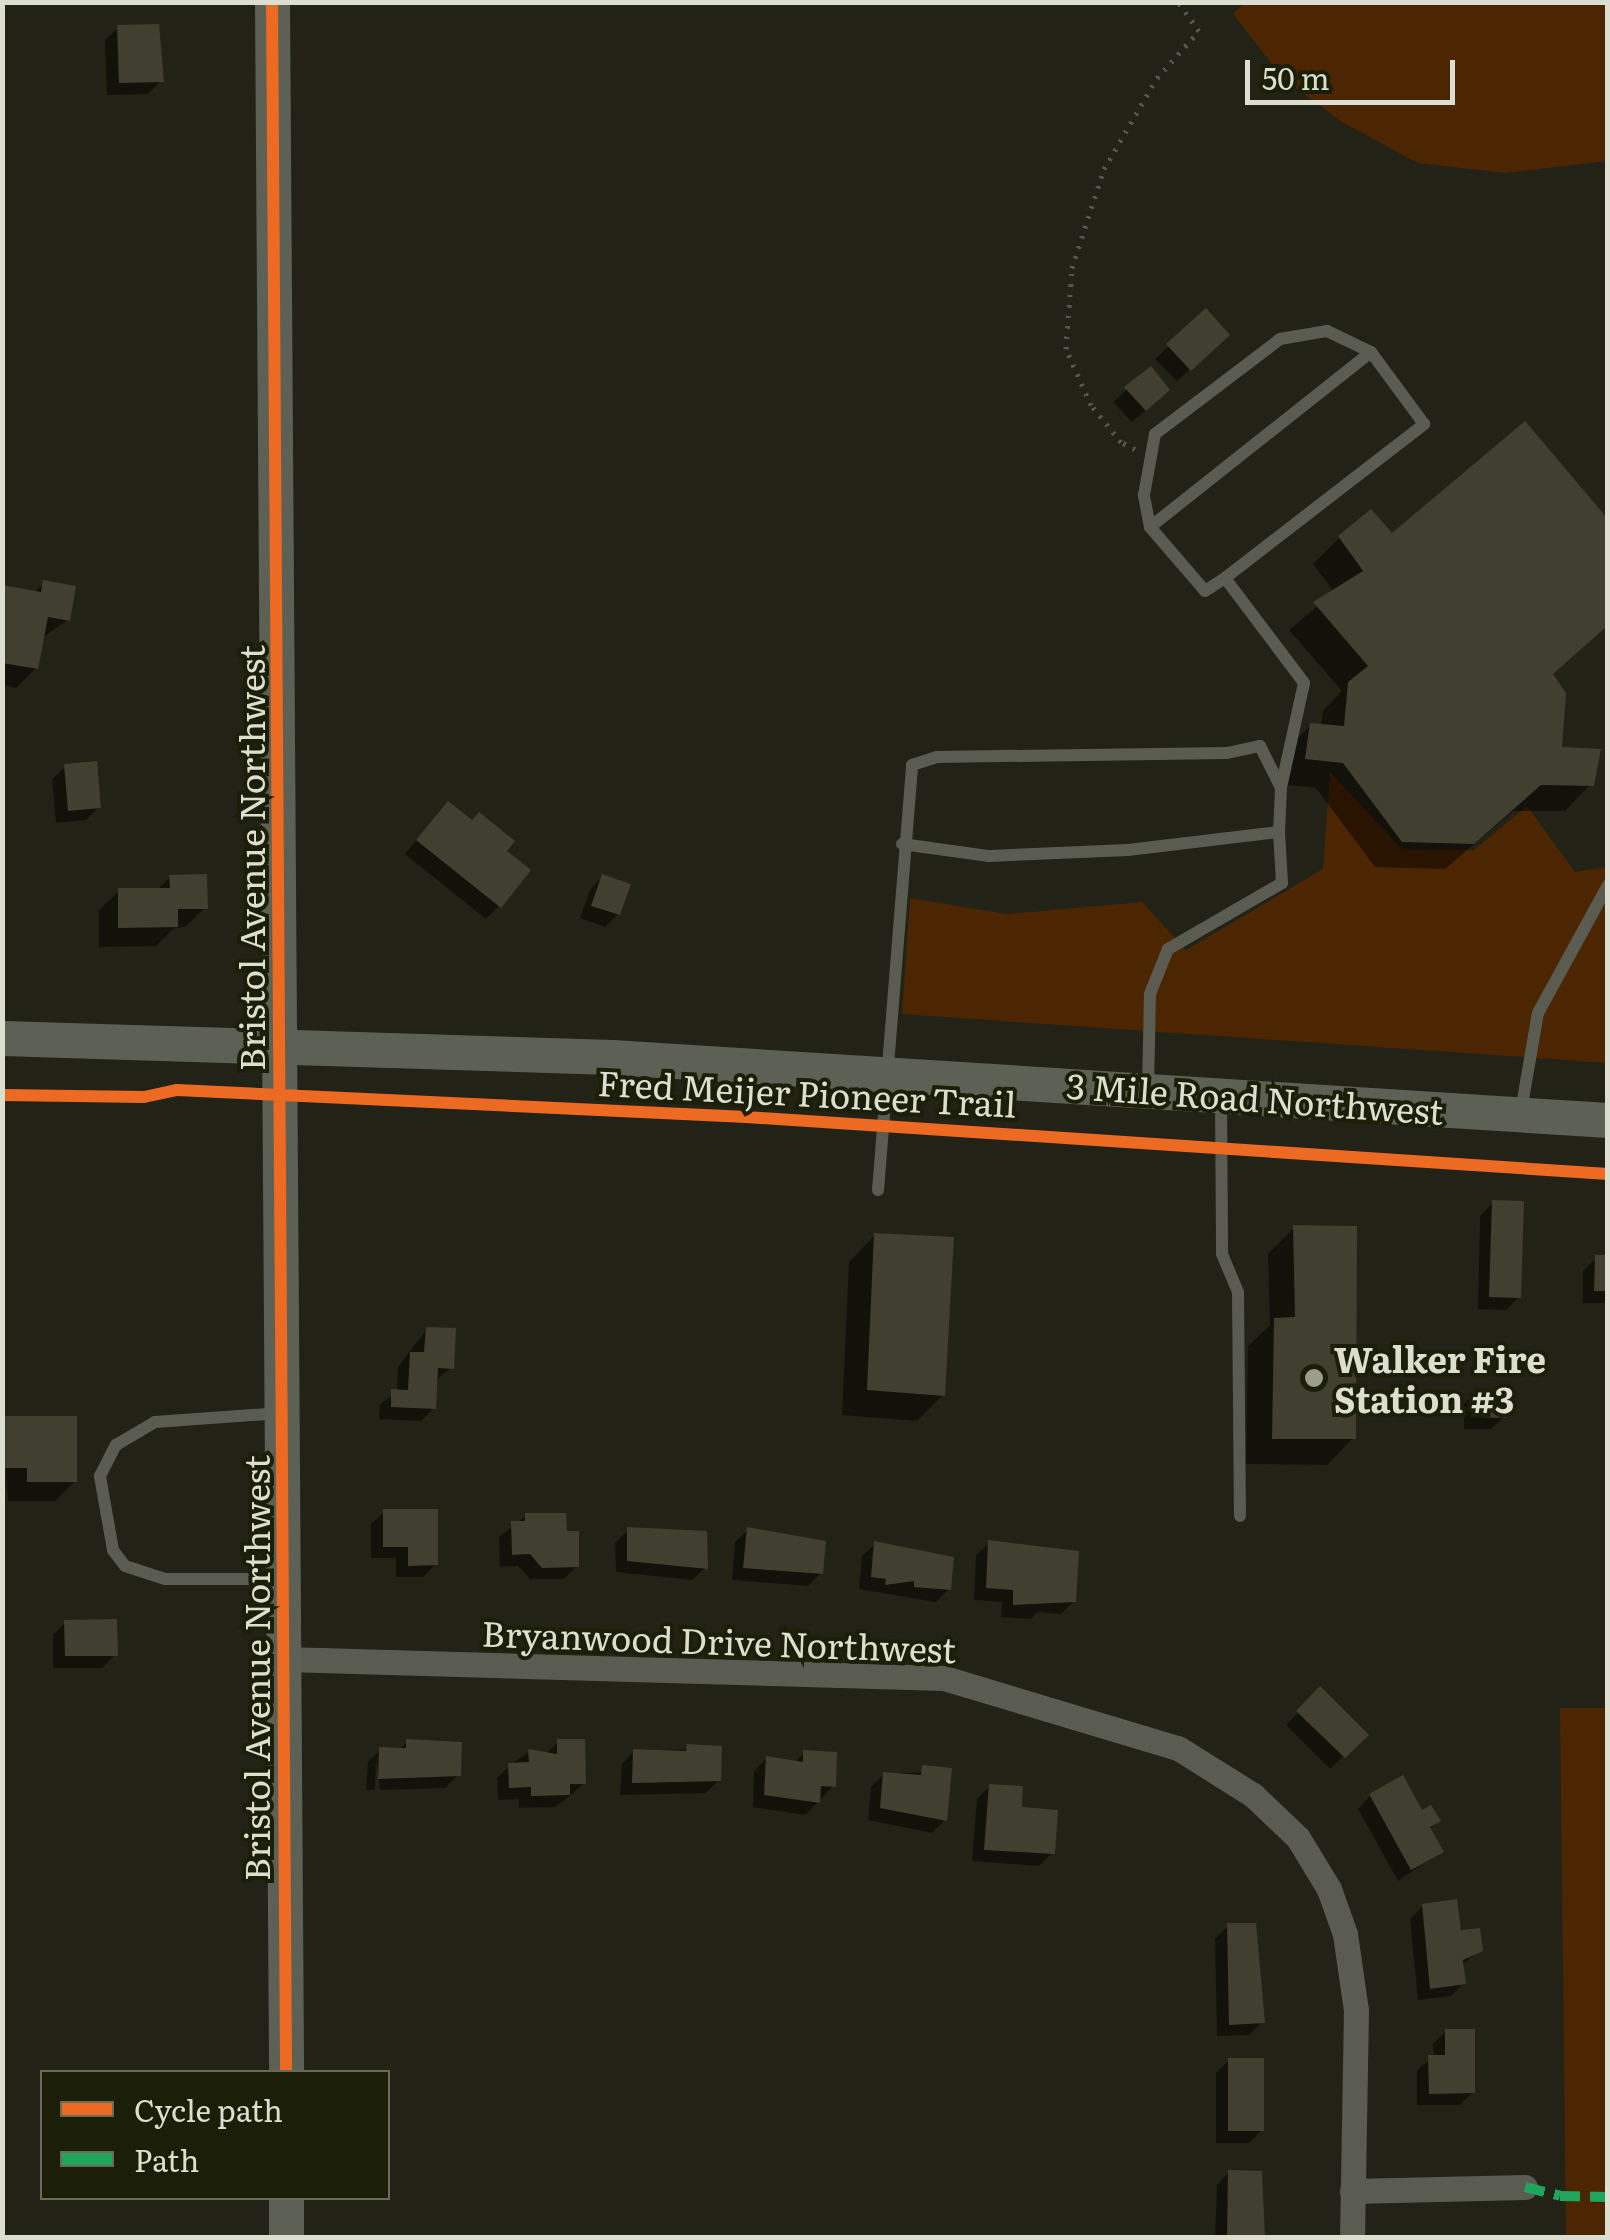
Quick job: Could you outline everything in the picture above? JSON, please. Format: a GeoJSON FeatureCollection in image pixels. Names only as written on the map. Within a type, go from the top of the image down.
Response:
{"type":"FeatureCollection","features":[{"type":"Feature","properties":{"kind":"street","name":"Bristol Avenue Northwest"},"geometry":{"type":"LineString","coordinates":[[272,2],[286,2070]]}},
{"type":"Feature","properties":{"kind":"street","name":"3 Mile Road Northwest"},"geometry":{"type":"LineString","coordinates":[[2,1038],[280,1045],[887,1075],[1608,1120]]}},
{"type":"Feature","properties":{"kind":"street","name":"Bryanwood Drive Northwest"},"geometry":{"type":"LineString","coordinates":[[285,1659],[944,1678],[1178,1748],[1254,1795],[1298,1838],[1329,1889],[1345,1934],[1356,2010],[1352,2238]]}},
{"type":"Feature","properties":{"kind":"street"},"geometry":{"type":"LineString","coordinates":[[1352,2191],[1525,2186]]}},
{"type":"Feature","properties":{"kind":"street"},"geometry":{"type":"LineString","coordinates":[[286,2200],[286,2238]]}},
{"type":"Feature","properties":{"kind":"lane"},"geometry":{"type":"LineString","coordinates":[[1327,331],[1371,352],[1424,424],[1205,590],[1150,527],[1144,495],[1151,457],[1155,434],[1280,339],[1327,331]]}},
{"type":"Feature","properties":{"kind":"lane"},"geometry":{"type":"LineString","coordinates":[[1150,527],[1371,352]]}},
{"type":"Feature","properties":{"kind":"lane"},"geometry":{"type":"LineString","coordinates":[[1148,1090],[1150,994],[1168,949],[1282,883],[1281,788],[1304,683],[1225,578]]}},
{"type":"Feature","properties":{"kind":"lane"},"geometry":{"type":"LineString","coordinates":[[878,1190],[902,844],[912,766],[937,756],[1227,753],[1260,746],[1281,788]]}},
{"type":"Feature","properties":{"kind":"lane"},"geometry":{"type":"LineString","coordinates":[[902,844],[989,856],[1128,850],[1279,832]]}},
{"type":"Feature","properties":{"kind":"lane"},"geometry":{"type":"LineString","coordinates":[[1521,1114],[1538,1013],[1608,885]]}},
{"type":"Feature","properties":{"kind":"lane"},"geometry":{"type":"LineString","coordinates":[[1221,1096],[1222,1254],[1238,1292],[1240,1516]]}},
{"type":"Feature","properties":{"kind":"lane"},"geometry":{"type":"LineString","coordinates":[[284,1413],[155,1422],[116,1446],[100,1476],[113,1550],[125,1566],[164,1580],[285,1579]]}},
{"type":"Feature","properties":{"kind":"path"},"geometry":{"type":"LineString","coordinates":[[1151,457],[1121,442],[1092,405],[1066,348],[1072,268],[1104,169],[1157,78],[1199,31],[1178,2]]}},
{"type":"Feature","properties":{"kind":"shaded area"},"geometry":{"type":"Polygon","coordinates":[[[1244,3],[1607,3],[1607,161],[1506,173],[1418,163],[1342,122],[1283,78],[1233,14],[1244,3]]]}},
{"type":"Feature","properties":{"kind":"shaded area"},"geometry":{"type":"Polygon","coordinates":[[[1330,772],[1402,849],[1474,850],[1527,806],[1575,872],[1607,867],[1607,1063],[902,1014],[910,898],[1007,914],[1142,902],[1186,950],[1323,869],[1330,772]]]}},
{"type":"Feature","properties":{"kind":"shaded area"},"geometry":{"type":"Polygon","coordinates":[[[1560,1708],[1607,1708],[1607,2237],[1566,2237],[1560,1708]]]}},
{"type":"Feature","properties":{"kind":"building"},"geometry":{"type":"Polygon","coordinates":[[[159,24],[164,82],[119,83],[117,25],[159,24]]]}},
{"type":"Feature","properties":{"kind":"building"},"geometry":{"type":"Polygon","coordinates":[[[1206,308],[1230,335],[1191,371],[1166,344],[1206,308]]]}},
{"type":"Feature","properties":{"kind":"building"},"geometry":{"type":"Polygon","coordinates":[[[1151,366],[1170,390],[1146,411],[1124,387],[1151,366]]]}},
{"type":"Feature","properties":{"kind":"building"},"geometry":{"type":"Polygon","coordinates":[[[1525,421],[1608,519],[1608,625],[1553,674],[1566,693],[1562,747],[1601,749],[1594,786],[1541,785],[1474,844],[1402,842],[1343,763],[1305,759],[1310,723],[1344,726],[1348,682],[1368,666],[1313,602],[1363,571],[1338,536],[1371,509],[1392,533],[1525,421]]]}},
{"type":"Feature","properties":{"kind":"building"},"geometry":{"type":"Polygon","coordinates":[[[43,580],[76,586],[70,621],[48,617],[38,669],[2,663],[2,585],[41,592],[43,580]]]}},
{"type":"Feature","properties":{"kind":"building"},"geometry":{"type":"Polygon","coordinates":[[[97,761],[101,808],[68,811],[64,764],[97,761]]]}},
{"type":"Feature","properties":{"kind":"building"},"geometry":{"type":"Polygon","coordinates":[[[448,801],[472,820],[479,812],[515,841],[507,851],[531,870],[501,908],[416,840],[448,801]]]}},
{"type":"Feature","properties":{"kind":"building"},"geometry":{"type":"Polygon","coordinates":[[[207,874],[208,909],[178,909],[178,927],[118,928],[118,888],[170,888],[169,875],[207,874]]]}},
{"type":"Feature","properties":{"kind":"building"},"geometry":{"type":"Polygon","coordinates":[[[602,874],[631,884],[620,915],[591,906],[602,874]]]}},
{"type":"Feature","properties":{"kind":"building"},"geometry":{"type":"Polygon","coordinates":[[[1492,1200],[1524,1201],[1521,1298],[1489,1297],[1492,1200]]]}},
{"type":"Feature","properties":{"kind":"building","name":"Walker Fire Station #3"},"geometry":{"type":"Polygon","coordinates":[[[1293,1225],[1357,1226],[1356,1439],[1272,1439],[1274,1318],[1295,1317],[1293,1225]]]}},
{"type":"Feature","properties":{"kind":"building"},"geometry":{"type":"Polygon","coordinates":[[[874,1233],[954,1237],[945,1396],[867,1390],[874,1233]]]}},
{"type":"Feature","properties":{"kind":"building"},"geometry":{"type":"Polygon","coordinates":[[[1595,1255],[1608,1255],[1608,1291],[1594,1291],[1595,1255]]]}},
{"type":"Feature","properties":{"kind":"building"},"geometry":{"type":"Polygon","coordinates":[[[426,1327],[456,1328],[454,1369],[438,1368],[436,1409],[391,1407],[391,1389],[408,1390],[410,1352],[424,1352],[426,1327]]]}},
{"type":"Feature","properties":{"kind":"building"},"geometry":{"type":"Polygon","coordinates":[[[1476,1389],[1507,1390],[1507,1418],[1475,1417],[1476,1389]]]}},
{"type":"Feature","properties":{"kind":"building"},"geometry":{"type":"Polygon","coordinates":[[[2,1416],[77,1416],[77,1482],[27,1482],[27,1468],[2,1468],[2,1416]]]}},
{"type":"Feature","properties":{"kind":"building"},"geometry":{"type":"Polygon","coordinates":[[[383,1509],[438,1509],[438,1565],[408,1566],[408,1547],[383,1547],[383,1509]]]}},
{"type":"Feature","properties":{"kind":"building"},"geometry":{"type":"Polygon","coordinates":[[[525,1513],[566,1513],[567,1531],[579,1531],[579,1567],[542,1568],[530,1554],[512,1555],[511,1521],[525,1521],[525,1513]]]}},
{"type":"Feature","properties":{"kind":"building"},"geometry":{"type":"Polygon","coordinates":[[[627,1527],[707,1531],[708,1569],[627,1561],[627,1527]]]}},
{"type":"Feature","properties":{"kind":"building"},"geometry":{"type":"Polygon","coordinates":[[[747,1527],[826,1541],[823,1574],[743,1568],[747,1527]]]}},
{"type":"Feature","properties":{"kind":"building"},"geometry":{"type":"Polygon","coordinates":[[[988,1540],[1079,1551],[1076,1602],[1013,1605],[1013,1590],[986,1588],[988,1540]]]}},
{"type":"Feature","properties":{"kind":"building"},"geometry":{"type":"Polygon","coordinates":[[[874,1541],[954,1557],[951,1590],[914,1587],[914,1581],[885,1585],[886,1579],[871,1577],[874,1541]]]}},
{"type":"Feature","properties":{"kind":"building"},"geometry":{"type":"Polygon","coordinates":[[[117,1619],[118,1656],[65,1656],[64,1620],[117,1619]]]}},
{"type":"Feature","properties":{"kind":"building"},"geometry":{"type":"Polygon","coordinates":[[[1320,1686],[1369,1735],[1345,1758],[1296,1711],[1320,1686]]]}},
{"type":"Feature","properties":{"kind":"building"},"geometry":{"type":"Polygon","coordinates":[[[406,1739],[462,1742],[461,1776],[378,1779],[379,1747],[406,1748],[406,1739]]]}},
{"type":"Feature","properties":{"kind":"building"},"geometry":{"type":"Polygon","coordinates":[[[557,1739],[585,1739],[586,1784],[570,1784],[570,1795],[531,1796],[531,1787],[509,1788],[508,1763],[529,1762],[528,1749],[557,1754],[557,1739]]]}},
{"type":"Feature","properties":{"kind":"building"},"geometry":{"type":"Polygon","coordinates":[[[687,1744],[722,1746],[721,1781],[632,1783],[633,1749],[686,1751],[687,1744]]]}},
{"type":"Feature","properties":{"kind":"building"},"geometry":{"type":"Polygon","coordinates":[[[803,1750],[837,1752],[836,1787],[821,1786],[820,1803],[764,1795],[766,1756],[803,1762],[803,1750]]]}},
{"type":"Feature","properties":{"kind":"building"},"geometry":{"type":"Polygon","coordinates":[[[922,1765],[952,1768],[947,1821],[880,1808],[883,1772],[921,1775],[922,1765]]]}},
{"type":"Feature","properties":{"kind":"building"},"geometry":{"type":"Polygon","coordinates":[[[1403,1775],[1422,1810],[1431,1805],[1441,1821],[1430,1827],[1444,1852],[1411,1870],[1369,1794],[1403,1775]]]}},
{"type":"Feature","properties":{"kind":"building"},"geometry":{"type":"Polygon","coordinates":[[[989,1784],[1023,1786],[1022,1807],[1058,1810],[1055,1854],[984,1850],[989,1784]]]}},
{"type":"Feature","properties":{"kind":"building"},"geometry":{"type":"Polygon","coordinates":[[[1457,1899],[1461,1930],[1480,1928],[1483,1951],[1463,1960],[1466,1984],[1430,1989],[1422,1904],[1457,1899]]]}},
{"type":"Feature","properties":{"kind":"building"},"geometry":{"type":"Polygon","coordinates":[[[1227,1923],[1256,1923],[1265,2023],[1229,2025],[1227,1923]]]}},
{"type":"Feature","properties":{"kind":"building"},"geometry":{"type":"Polygon","coordinates":[[[1445,2029],[1475,2029],[1475,2093],[1429,2094],[1428,2055],[1445,2055],[1445,2029]]]}},
{"type":"Feature","properties":{"kind":"building"},"geometry":{"type":"Polygon","coordinates":[[[1228,2058],[1264,2058],[1264,2131],[1228,2131],[1228,2058]]]}},
{"type":"Feature","properties":{"kind":"building"},"geometry":{"type":"Polygon","coordinates":[[[1228,2170],[1262,2171],[1265,2238],[1227,2238],[1228,2170]]]}},
{"type":"Feature","properties":{"kind":"marked path"},"geometry":{"type":"LineString","coordinates":[[1525,2187],[1560,2196],[1608,2197]]}},
{"type":"Feature","properties":{"kind":"cycle path"},"geometry":{"type":"LineString","coordinates":[[272,2],[286,2070]]}},
{"type":"Feature","properties":{"kind":"cycle path","name":"Fred Meijer Pioneer Trail"},"geometry":{"type":"LineString","coordinates":[[2,1095],[144,1097],[177,1090],[746,1117],[1608,1174]]}},
{"type":"Feature","properties":{"kind":"place","name":"Walker Fire Station #3"},"geometry":{"type":"Point","coordinates":[1314,1378]}}]}
